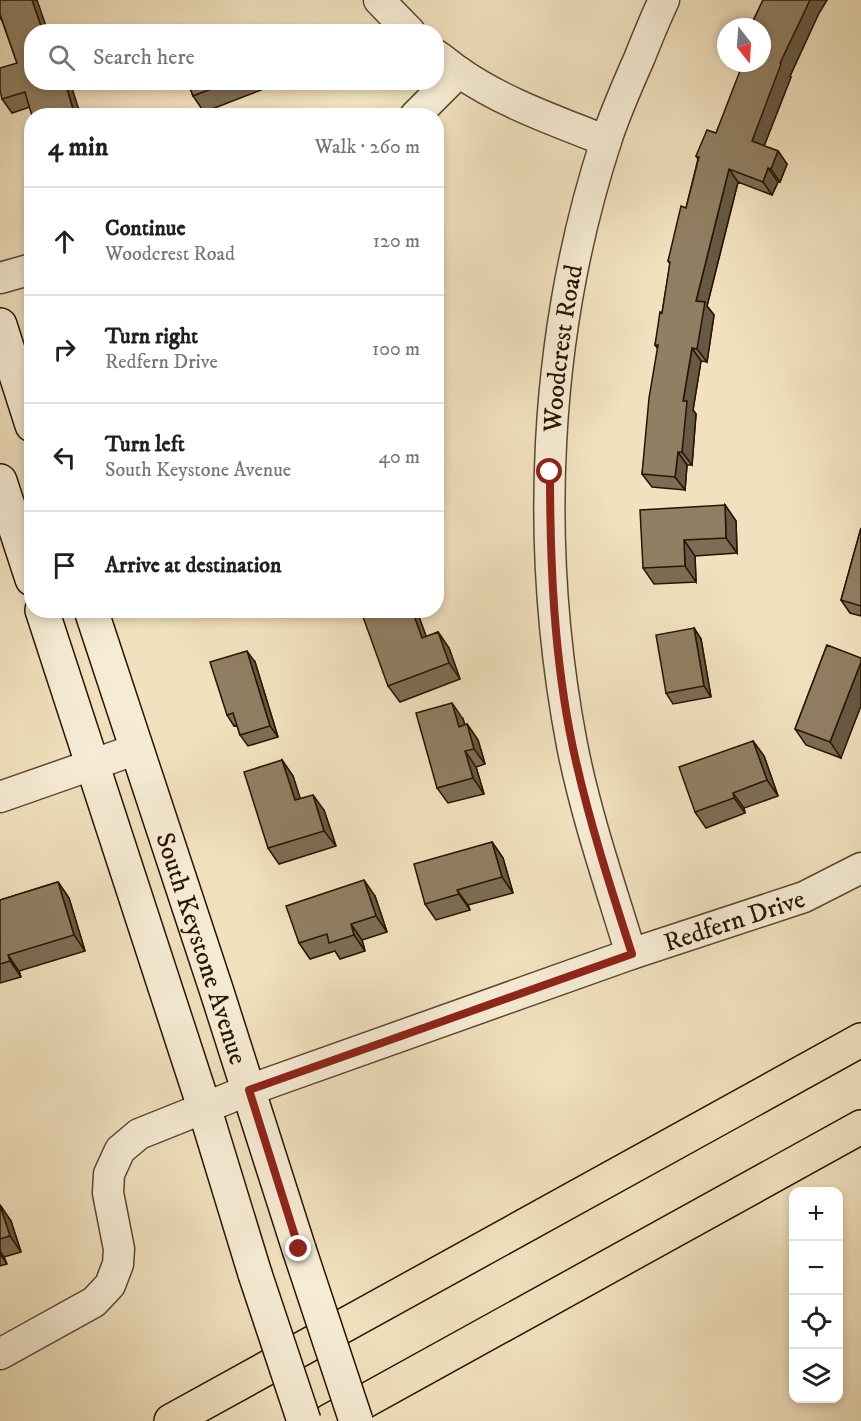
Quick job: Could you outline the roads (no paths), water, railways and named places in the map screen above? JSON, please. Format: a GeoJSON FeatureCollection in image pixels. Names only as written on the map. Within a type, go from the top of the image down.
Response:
{"type":"FeatureCollection","features":[{"type":"Feature","properties":{"kind":"highway"},"geometry":{"type":"LineString","coordinates":[[171,1421],[861,1040]]}},
{"type":"Feature","properties":{"kind":"highway"},"geometry":{"type":"LineString","coordinates":[[329,1421],[861,1127]]}},
{"type":"Feature","properties":{"kind":"main road"},"geometry":{"type":"LineString","coordinates":[[0,324],[24,400]]}},
{"type":"Feature","properties":{"kind":"main road"},"geometry":{"type":"LineString","coordinates":[[0,481],[24,554]]}},
{"type":"Feature","properties":{"kind":"main road","name":"South Keystone Avenue"},"geometry":{"type":"LineString","coordinates":[[45,618],[304,1421]]}},
{"type":"Feature","properties":{"kind":"main road","name":"South Keystone Avenue"},"geometry":{"type":"LineString","coordinates":[[94,618],[356,1421]]}},
{"type":"Feature","properties":{"kind":"street"},"geometry":{"type":"LineString","coordinates":[[379,0],[402,24]]}},
{"type":"Feature","properties":{"kind":"street","name":"Woodcrest Road"},"geometry":{"type":"LineString","coordinates":[[632,954],[590,820],[573,747],[561,677],[552,593],[550,472],[561,342],[575,257],[586,211],[618,107],[664,0]]}},
{"type":"Feature","properties":{"kind":"street"},"geometry":{"type":"LineString","coordinates":[[448,63],[481,86],[514,103],[606,141]]}},
{"type":"Feature","properties":{"kind":"street"},"geometry":{"type":"LineString","coordinates":[[420,108],[431,90]]}},
{"type":"Feature","properties":{"kind":"street"},"geometry":{"type":"LineString","coordinates":[[0,279],[24,271]]}},
{"type":"Feature","properties":{"kind":"street"},"geometry":{"type":"LineString","coordinates":[[0,797],[137,749]]}},
{"type":"Feature","properties":{"kind":"street","name":"Redfern Drive"},"geometry":{"type":"LineString","coordinates":[[0,1354],[94,1302],[110,1285],[118,1264],[119,1249],[108,1193],[109,1174],[120,1150],[139,1134],[249,1090],[632,954],[804,897],[861,868]]}}]}
